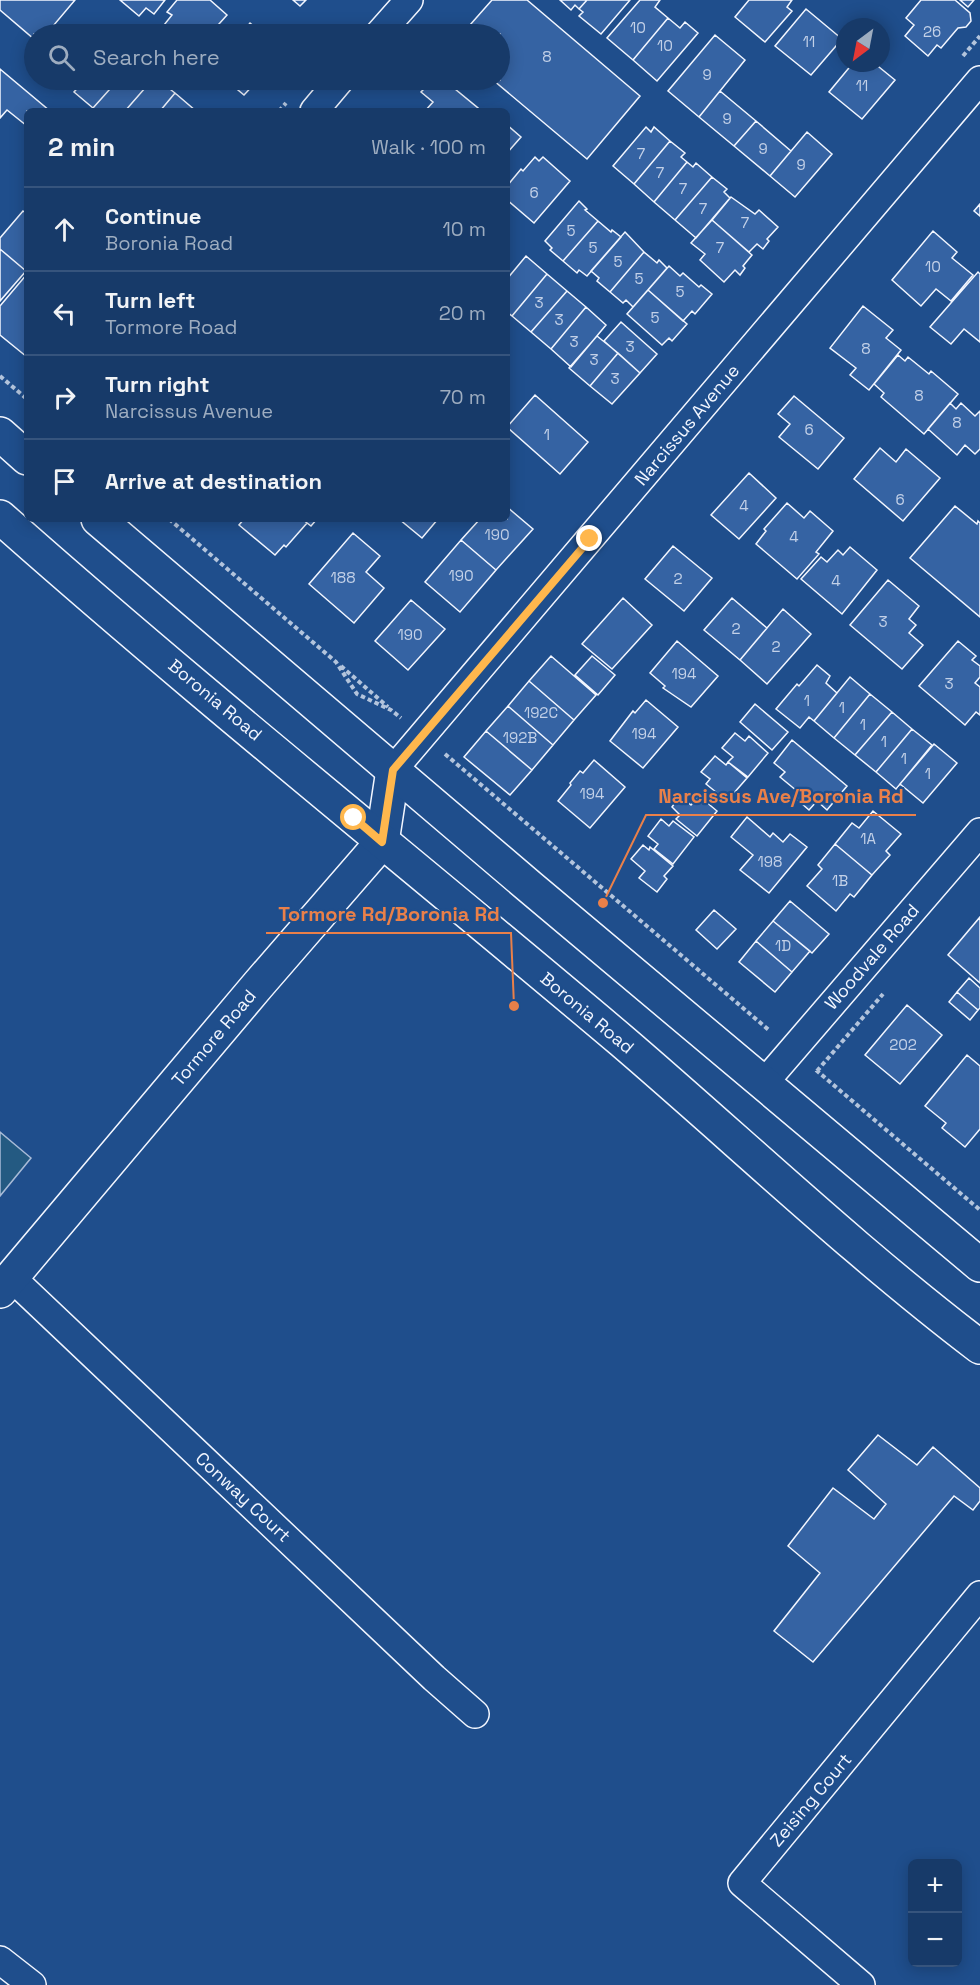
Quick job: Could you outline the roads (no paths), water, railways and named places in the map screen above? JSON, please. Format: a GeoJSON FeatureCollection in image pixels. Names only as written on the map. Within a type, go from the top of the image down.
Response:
{"type":"FeatureCollection","features":[{"type":"Feature","properties":{"kind":"main road","name":"Boronia Road"},"geometry":{"type":"LineString","coordinates":[[0,518],[622,1042],[856,1246],[980,1347]]}},
{"type":"Feature","properties":{"kind":"main road"},"geometry":{"type":"LineString","coordinates":[[102,522],[980,1265]]}},
{"type":"Feature","properties":{"kind":"main road"},"geometry":{"type":"LineString","coordinates":[[382,842],[393,770]]}},
{"type":"Feature","properties":{"kind":"main road","name":"Tormore Road"},"geometry":{"type":"LineString","coordinates":[[6,1285],[258,985],[382,842]]}},
{"type":"Feature","properties":{"kind":"street"},"geometry":{"type":"LineString","coordinates":[[388,24],[409,0]]}},
{"type":"Feature","properties":{"kind":"street","name":"Narcissus Avenue"},"geometry":{"type":"LineString","coordinates":[[393,770],[980,80]]}},
{"type":"Feature","properties":{"kind":"street"},"geometry":{"type":"LineString","coordinates":[[317,108],[332,90]]}},
{"type":"Feature","properties":{"kind":"street","name":"Woodvale Road"},"geometry":{"type":"LineString","coordinates":[[764,1083],[980,832]]}},
{"type":"Feature","properties":{"kind":"street","name":"Conway Court"},"geometry":{"type":"LineString","coordinates":[[6,1285],[475,1714]]}},
{"type":"Feature","properties":{"kind":"street","name":"Zeising Court"},"geometry":{"type":"LineString","coordinates":[[861,1985],[742,1883],[980,1595]]}},
{"type":"Feature","properties":{"kind":"street"},"geometry":{"type":"LineString","coordinates":[[0,1960],[32,1985]]}},
{"type":"Feature","properties":{"kind":"place","name":"Narcissus Ave/Boronia Rd"},"geometry":{"type":"Point","coordinates":[603,903]}},
{"type":"Feature","properties":{"kind":"place","name":"Tormore Rd/Boronia Rd"},"geometry":{"type":"Point","coordinates":[514,1006]}}]}
